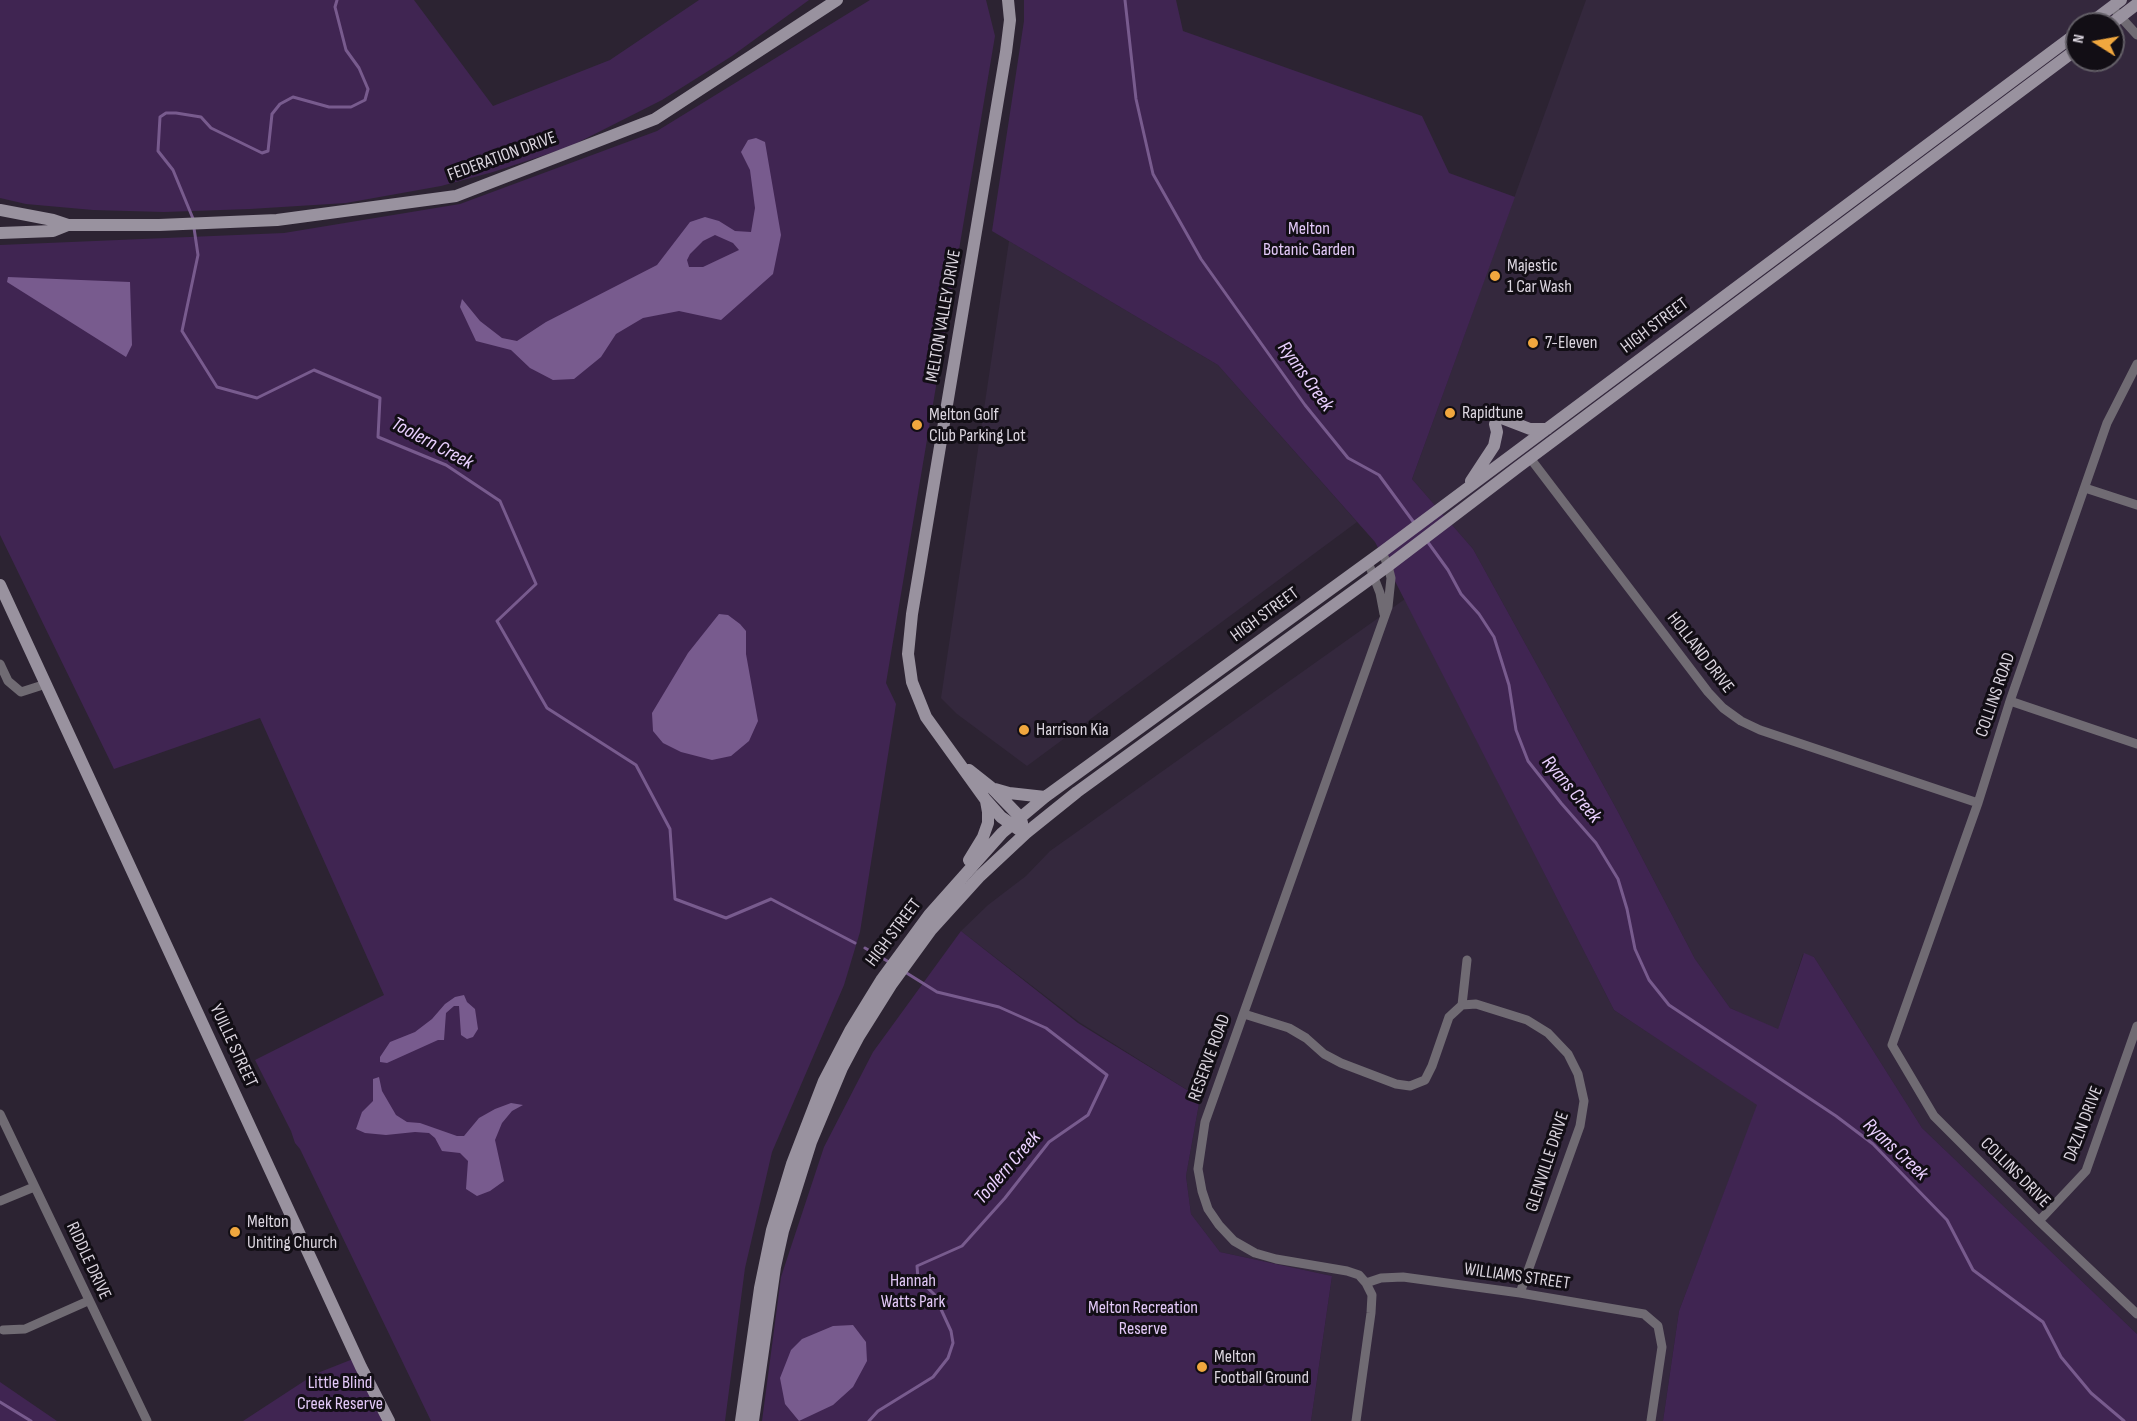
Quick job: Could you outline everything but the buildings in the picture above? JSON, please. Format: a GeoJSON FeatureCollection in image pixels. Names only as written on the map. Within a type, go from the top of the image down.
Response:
{"type":"FeatureCollection","features":[{"type":"Feature","properties":{"kind":"main road","name":"FEDERATION DRIVE"},"geometry":{"type":"LineString","coordinates":[[0,210],[68,225],[159,225],[277,219],[456,196],[656,118],[837,0]]}},
{"type":"Feature","properties":{"kind":"main road","name":"MELTON VALLEY DRIVE"},"geometry":{"type":"LineString","coordinates":[[1008,0],[1010,20],[1006,52],[909,641],[909,666],[915,694],[926,717],[985,799],[1001,817],[1016,821]]}},
{"type":"Feature","properties":{"kind":"main road"},"geometry":{"type":"LineString","coordinates":[[2116,12],[2137,4]]}},
{"type":"Feature","properties":{"kind":"main road","name":"HIGH STREET"},"geometry":{"type":"LineString","coordinates":[[901,961],[1026,833],[1077,792],[1389,566],[1526,452],[1547,429],[2065,42]]}},
{"type":"Feature","properties":{"kind":"main road","name":"HIGH STREET"},"geometry":{"type":"LineString","coordinates":[[741,1421],[760,1288],[772,1230],[788,1174],[824,1082],[850,1031],[887,982],[939,903],[1016,821],[1045,797],[1466,490],[1526,452],[2065,58]]}},
{"type":"Feature","properties":{"kind":"main road","name":"FEDERATION DRIVE"},"geometry":{"type":"LineString","coordinates":[[0,233],[53,231],[68,225]]}},
{"type":"Feature","properties":{"kind":"main road"},"geometry":{"type":"LineString","coordinates":[[1466,490],[1494,446],[1499,421],[1530,429],[1547,429]]}},
{"type":"Feature","properties":{"kind":"main road","name":"YUILLE STREET"},"geometry":{"type":"LineString","coordinates":[[0,585],[360,1365],[388,1421]]}},
{"type":"Feature","properties":{"kind":"main road","name":"MELTON VALLEY DRIVE"},"geometry":{"type":"LineString","coordinates":[[963,766],[993,789],[1026,833]]}},
{"type":"Feature","properties":{"kind":"main road"},"geometry":{"type":"LineString","coordinates":[[993,789],[1045,797]]}},
{"type":"Feature","properties":{"kind":"main road"},"geometry":{"type":"LineString","coordinates":[[939,903],[983,837],[989,818],[985,799]]}},
{"type":"Feature","properties":{"kind":"main road","name":"HIGH STREET"},"geometry":{"type":"LineString","coordinates":[[753,1421],[767,1309],[783,1231],[811,1142],[842,1068],[887,982]]}},
{"type":"Feature","properties":{"kind":"street"},"geometry":{"type":"LineString","coordinates":[[2125,22],[2137,35]]}},
{"type":"Feature","properties":{"kind":"street","name":"COLLINS ROAD"},"geometry":{"type":"LineString","coordinates":[[1893,1039],[1978,803],[2010,701],[2107,423],[2137,364]]}},
{"type":"Feature","properties":{"kind":"street","name":"HOLLAND DRIVE"},"geometry":{"type":"LineString","coordinates":[[1526,452],[1708,692],[1723,708],[1741,721],[1760,730],[1978,803]]}},
{"type":"Feature","properties":{"kind":"street"},"geometry":{"type":"LineString","coordinates":[[2085,488],[2137,505]]}},
{"type":"Feature","properties":{"kind":"street","name":"RESERVE ROAD"},"geometry":{"type":"LineString","coordinates":[[1366,1283],[1359,1275],[1347,1271],[1276,1259],[1255,1253],[1234,1240],[1219,1225],[1208,1209],[1198,1169],[1205,1122],[1388,607],[1391,582],[1389,566],[1382,552]]}},
{"type":"Feature","properties":{"kind":"street"},"geometry":{"type":"LineString","coordinates":[[1368,562],[1380,593],[1384,617]]}},
{"type":"Feature","properties":{"kind":"street"},"geometry":{"type":"LineString","coordinates":[[0,664],[8,681],[21,692],[46,684]]}},
{"type":"Feature","properties":{"kind":"street"},"geometry":{"type":"LineString","coordinates":[[2010,701],[2137,744]]}},
{"type":"Feature","properties":{"kind":"street"},"geometry":{"type":"LineString","coordinates":[[1244,1014],[1289,1028],[1306,1038],[1324,1054],[1341,1063],[1396,1084],[1410,1086],[1425,1080],[1449,1017],[1462,1005],[1467,960]]}},
{"type":"Feature","properties":{"kind":"street","name":"GLENVILLE DRIVE"},"geometry":{"type":"LineString","coordinates":[[1462,1005],[1476,1004],[1527,1020],[1548,1033],[1568,1054],[1578,1074],[1584,1101],[1580,1126],[1520,1293]]}},
{"type":"Feature","properties":{"kind":"street","name":"DAZLN DRIVE"},"geometry":{"type":"LineString","coordinates":[[2039,1221],[2086,1171],[2137,1026]]}},
{"type":"Feature","properties":{"kind":"street","name":"COLLINS DRIVE"},"geometry":{"type":"LineString","coordinates":[[1893,1039],[1894,1050],[1934,1116],[2039,1221],[2137,1314]]}},
{"type":"Feature","properties":{"kind":"street","name":"RIDDLE DRIVE"},"geometry":{"type":"LineString","coordinates":[[0,1114],[147,1421]]}},
{"type":"Feature","properties":{"kind":"street"},"geometry":{"type":"LineString","coordinates":[[0,1201],[34,1187]]}},
{"type":"Feature","properties":{"kind":"street","name":"WILLIAMS STREET"},"geometry":{"type":"LineString","coordinates":[[1366,1283],[1381,1278],[1403,1278],[1520,1293],[1644,1314],[1658,1326],[1662,1347],[1651,1421]]}},
{"type":"Feature","properties":{"kind":"street"},"geometry":{"type":"LineString","coordinates":[[1356,1421],[1371,1313],[1372,1295],[1366,1283]]}},
{"type":"Feature","properties":{"kind":"street"},"geometry":{"type":"LineString","coordinates":[[3,1330],[25,1329],[88,1301]]}},
{"type":"Feature","properties":{"kind":"shaded area"},"geometry":{"type":"Polygon","coordinates":[[[1586,0],[2137,0],[2137,1334],[1922,1128],[1814,957],[1803,954],[1778,1030],[1730,1008],[1695,959],[1617,810],[1473,549],[1412,479],[1586,0]]]}},
{"type":"Feature","properties":{"kind":"shaded area"},"geometry":{"type":"Polygon","coordinates":[[[756,138],[765,142],[781,235],[773,274],[721,320],[679,311],[643,318],[616,334],[601,357],[574,379],[553,380],[530,368],[511,350],[476,341],[460,307],[462,299],[480,321],[502,338],[517,341],[546,322],[657,265],[690,222],[705,217],[719,221],[735,231],[751,232],[755,208],[750,170],[741,152],[748,140],[756,138]],[[715,235],[703,241],[690,254],[687,260],[689,267],[703,267],[739,250],[733,243],[715,235]]]}},
{"type":"Feature","properties":{"kind":"shaded area"},"geometry":{"type":"Polygon","coordinates":[[[1009,241],[1218,365],[1357,522],[1027,766],[957,714],[941,698],[1009,241]]]}},
{"type":"Feature","properties":{"kind":"shaded area"},"geometry":{"type":"Polygon","coordinates":[[[8,277],[130,282],[132,345],[126,357],[7,282],[8,277]]]}},
{"type":"Feature","properties":{"kind":"shaded area"},"geometry":{"type":"Polygon","coordinates":[[[1405,599],[1614,1010],[1758,1105],[1679,1311],[1663,1421],[1311,1421],[1332,1276],[1220,1252],[1191,1214],[1186,1176],[1200,1098],[1079,1022],[961,931],[988,905],[1026,876],[1050,851],[1405,599]]]}},
{"type":"Feature","properties":{"kind":"shaded area"},"geometry":{"type":"Polygon","coordinates":[[[719,614],[728,615],[746,631],[746,654],[758,721],[749,741],[731,756],[712,760],[681,752],[663,743],[653,731],[652,713],[688,653],[719,614]]]}},
{"type":"Feature","properties":{"kind":"shaded area"},"geometry":{"type":"Polygon","coordinates":[[[464,995],[467,1002],[475,1009],[478,1029],[473,1037],[467,1039],[461,1035],[459,1006],[454,1006],[446,1013],[444,1040],[438,1040],[387,1063],[380,1062],[380,1057],[390,1042],[415,1032],[432,1019],[445,1004],[455,997],[464,995]]]}},
{"type":"Feature","properties":{"kind":"shaded area"},"geometry":{"type":"Polygon","coordinates":[[[379,1077],[382,1091],[396,1115],[407,1122],[420,1123],[457,1136],[464,1136],[479,1118],[495,1109],[511,1103],[523,1105],[512,1111],[502,1123],[495,1140],[504,1181],[490,1191],[477,1196],[466,1189],[468,1161],[460,1153],[442,1151],[435,1138],[429,1133],[386,1135],[365,1133],[356,1129],[362,1112],[373,1101],[373,1079],[379,1077]]]}},
{"type":"Feature","properties":{"kind":"shaded area"},"geometry":{"type":"Polygon","coordinates":[[[853,1325],[866,1342],[867,1361],[853,1387],[833,1405],[799,1421],[785,1404],[780,1378],[791,1350],[802,1339],[833,1326],[853,1325]]]}},
{"type":"Feature","properties":{"kind":"green space"},"geometry":{"type":"Polygon","coordinates":[[[0,0],[414,0],[493,106],[610,60],[699,0],[809,0],[732,56],[662,100],[569,147],[493,172],[441,186],[346,203],[164,212],[93,210],[26,204],[0,198],[0,0]]]}},
{"type":"Feature","properties":{"kind":"green space"},"geometry":{"type":"Polygon","coordinates":[[[870,0],[986,0],[995,36],[886,683],[896,704],[860,932],[844,985],[772,1152],[745,1268],[725,1421],[431,1421],[255,1060],[384,995],[260,718],[114,769],[0,535],[0,245],[284,233],[460,204],[657,131],[870,0]]]}},
{"type":"Feature","properties":{"kind":"green space","name":"Melton Botanic Garden"},"geometry":{"type":"Polygon","coordinates":[[[1024,0],[1176,0],[1183,31],[1422,116],[1449,173],[1515,197],[1412,479],[1473,549],[1617,810],[1695,959],[1730,1008],[1778,1029],[1804,953],[1814,957],[1922,1128],[2137,1334],[2137,1421],[1663,1421],[1679,1311],[1757,1105],[1614,1010],[1375,542],[1218,365],[992,231],[1024,21],[1024,0]]]}},
{"type":"Feature","properties":{"kind":"green space"},"geometry":{"type":"Polygon","coordinates":[[[961,931],[1078,1023],[1200,1098],[1186,1176],[1191,1214],[1220,1252],[1332,1276],[1311,1421],[762,1421],[781,1277],[824,1147],[873,1052],[961,931]]]}},
{"type":"Feature","properties":{"kind":"green space","name":"Little Blind Creek Reserve"},"geometry":{"type":"Polygon","coordinates":[[[353,1359],[385,1421],[243,1421],[315,1374],[353,1359]]]}},
{"type":"Feature","properties":{"kind":"green space"},"geometry":{"type":"Polygon","coordinates":[[[0,1382],[57,1421],[0,1421],[0,1382]]]}},
{"type":"Feature","properties":{"kind":"waterway","name":"Toolern Creek"},"geometry":{"type":"LineString","coordinates":[[194,221],[173,170],[158,151],[160,117],[166,113],[201,117],[211,128],[262,153],[268,151],[272,114],[280,104],[293,97],[329,107],[351,107],[365,100],[368,89],[359,68],[346,50],[335,7],[337,0]]}},
{"type":"Feature","properties":{"kind":"waterway","name":"Ryans Creek"},"geometry":{"type":"LineString","coordinates":[[1125,0],[1136,99],[1153,174],[1201,259],[1305,405],[1348,458],[1379,475],[1415,524]]}},
{"type":"Feature","properties":{"kind":"waterway","name":"Toolern Creek"},"geometry":{"type":"LineString","coordinates":[[194,228],[198,255],[182,331],[217,387],[257,398],[314,370],[380,398],[378,437],[446,465],[500,501],[536,584],[497,621],[547,708],[636,765],[670,829],[675,899],[726,918],[771,899],[855,943]]}},
{"type":"Feature","properties":{"kind":"waterway","name":"Ryans Creek"},"geometry":{"type":"LineString","coordinates":[[1427,541],[1448,570],[1461,594],[1479,614],[1494,637],[1509,685],[1516,730],[1528,761],[1596,843],[1618,879],[1635,949],[1649,980],[1669,1005],[1836,1116],[1873,1144],[1947,1220],[1973,1270],[2043,1322],[2061,1357],[2091,1393],[2124,1421]]}},
{"type":"Feature","properties":{"kind":"waterway","name":"Toolern Creek"},"geometry":{"type":"LineString","coordinates":[[865,948],[889,962]]}},
{"type":"Feature","properties":{"kind":"waterway","name":"Toolern Creek"},"geometry":{"type":"LineString","coordinates":[[869,1421],[878,1411],[933,1377],[948,1358],[953,1343],[951,1331],[934,1294],[918,1279],[917,1266],[962,1246],[1005,1198],[1049,1142],[1088,1115],[1107,1075],[1046,1028],[999,1007],[937,992],[905,972]]}},
{"type":"Feature","properties":{"kind":"waterway"},"geometry":{"type":"LineString","coordinates":[[0,1402],[31,1421]]}},
{"type":"Feature","properties":{"kind":"place","name":"Majestic 1 Car Wash"},"geometry":{"type":"Point","coordinates":[1495,276]}},
{"type":"Feature","properties":{"kind":"place","name":"7-Eleven"},"geometry":{"type":"Point","coordinates":[1533,343]}},
{"type":"Feature","properties":{"kind":"place","name":"Rapidtune"},"geometry":{"type":"Point","coordinates":[1450,413]}},
{"type":"Feature","properties":{"kind":"place","name":"Melton Golf Club Parking Lot"},"geometry":{"type":"Point","coordinates":[917,425]}},
{"type":"Feature","properties":{"kind":"place","name":"Harrison Kia"},"geometry":{"type":"Point","coordinates":[1024,730]}},
{"type":"Feature","properties":{"kind":"place","name":"Melton Uniting Church"},"geometry":{"type":"Point","coordinates":[235,1232]}},
{"type":"Feature","properties":{"kind":"place","name":"Melton Football Ground"},"geometry":{"type":"Point","coordinates":[1202,1367]}},
{"type":"Feature","properties":{"kind":"park label","name":"Hannah Watts Park"},"geometry":{"type":"Point","coordinates":[913,1291]}},
{"type":"Feature","properties":{"kind":"park label","name":"Melton Recreation Reserve"},"geometry":{"type":"Point","coordinates":[1143,1318]}}]}
